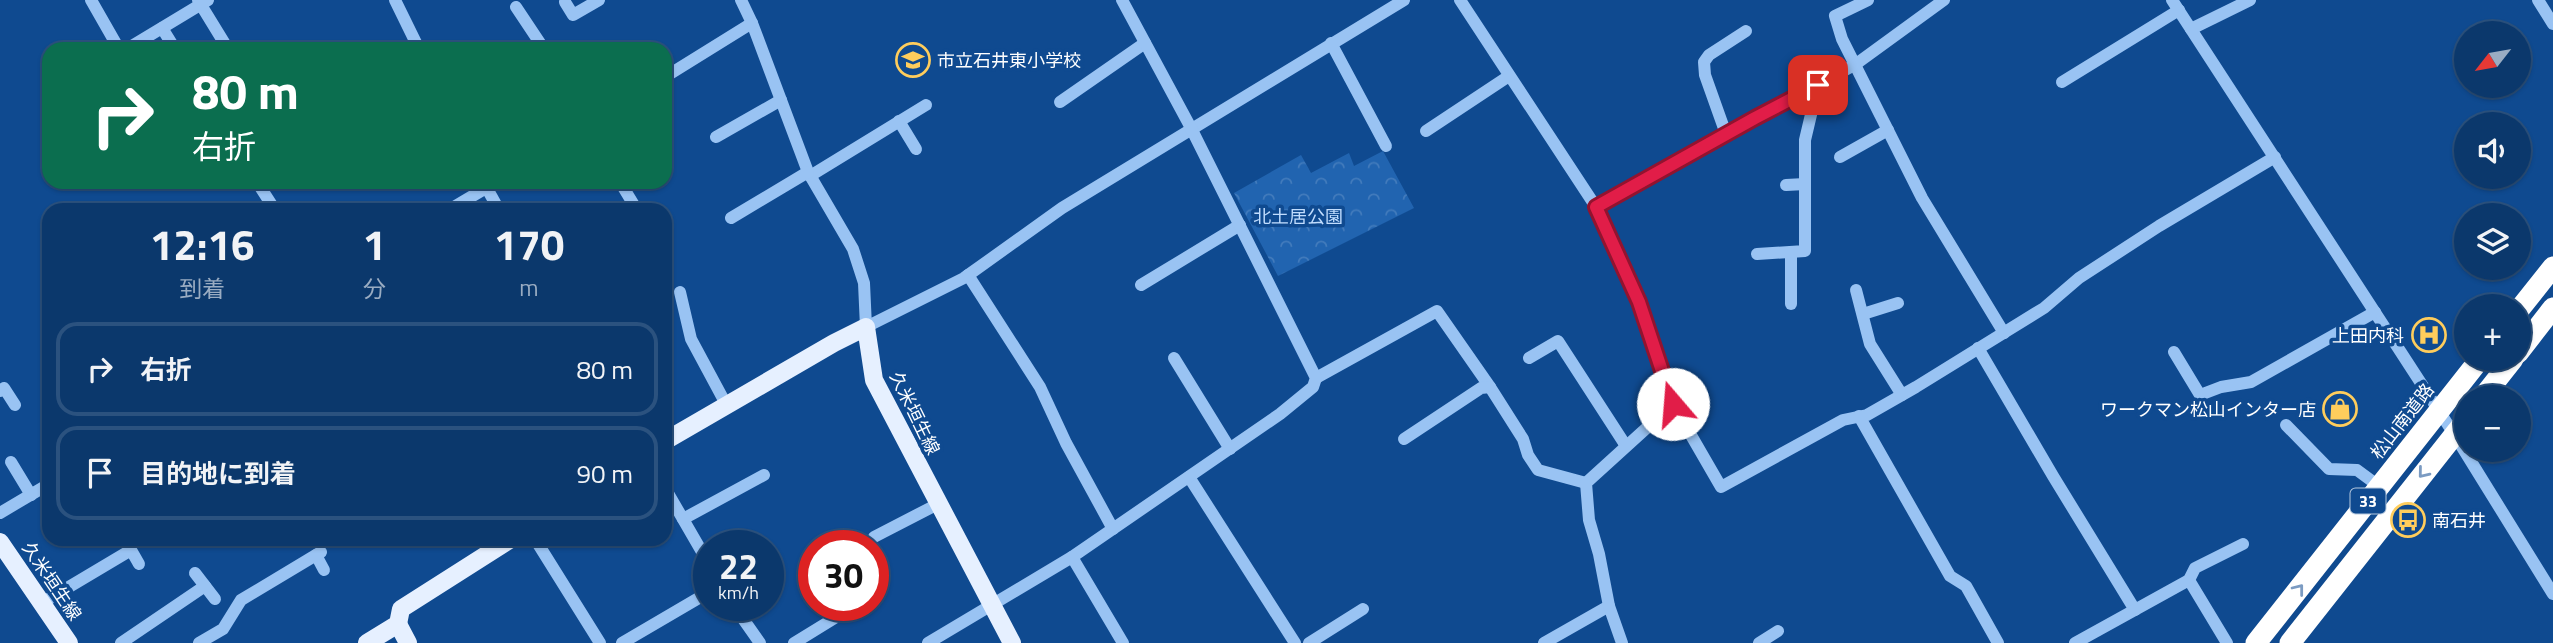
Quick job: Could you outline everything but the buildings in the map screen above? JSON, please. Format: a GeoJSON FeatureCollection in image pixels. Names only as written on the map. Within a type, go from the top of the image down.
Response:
{"type":"FeatureCollection","features":[{"type":"Feature","properties":{"kind":"highway"},"geometry":{"type":"LineString","coordinates":[[2531,295],[2553,267]]}},
{"type":"Feature","properties":{"kind":"highway"},"geometry":{"type":"LineString","coordinates":[[2531,336],[2553,308]]}},
{"type":"Feature","properties":{"kind":"highway","name":"松山南道路"},"geometry":{"type":"LineString","coordinates":[[2256,643],[2471,371]]}},
{"type":"Feature","properties":{"kind":"highway"},"geometry":{"type":"LineString","coordinates":[[2493,385],[2504,371]]}},
{"type":"Feature","properties":{"kind":"highway","name":"33"},"geometry":{"type":"LineString","coordinates":[[2290,643],[2454,435]]}},
{"type":"Feature","properties":{"kind":"main road"},"geometry":{"type":"LineString","coordinates":[[672,437],[866,327]]}},
{"type":"Feature","properties":{"kind":"main road","name":"久米垣生線"},"geometry":{"type":"LineString","coordinates":[[866,327],[874,380],[1012,643]]}},
{"type":"Feature","properties":{"kind":"main road","name":"久米垣生線"},"geometry":{"type":"LineString","coordinates":[[0,542],[69,643]]}},
{"type":"Feature","properties":{"kind":"main road"},"geometry":{"type":"LineString","coordinates":[[408,643],[398,624],[401,608],[500,546]]}},
{"type":"Feature","properties":{"kind":"main road"},"geometry":{"type":"LineString","coordinates":[[367,643],[398,624]]}},
{"type":"Feature","properties":{"kind":"street"},"geometry":{"type":"LineString","coordinates":[[91,0],[115,42]]}},
{"type":"Feature","properties":{"kind":"street"},"geometry":{"type":"LineString","coordinates":[[395,0],[416,42]]}},
{"type":"Feature","properties":{"kind":"street"},"geometry":{"type":"LineString","coordinates":[[565,2],[573,15],[598,0]]}},
{"type":"Feature","properties":{"kind":"street"},"geometry":{"type":"LineString","coordinates":[[741,0],[809,174],[853,248],[864,284],[866,327],[968,275],[1062,208],[1404,0]]}},
{"type":"Feature","properties":{"kind":"street"},"geometry":{"type":"LineString","coordinates":[[928,643],[1072,557],[1280,414],[1313,387],[1316,377],[1191,128],[1122,0]]}},
{"type":"Feature","properties":{"kind":"street"},"geometry":{"type":"LineString","coordinates":[[1460,0],[1596,207],[1639,302],[1673,404],[1721,487],[1843,420],[1867,415],[1902,395],[2044,307],[2090,271],[2275,157]]}},
{"type":"Feature","properties":{"kind":"street"},"geometry":{"type":"LineString","coordinates":[[1868,0],[1835,16],[1842,39],[1922,198],[2004,333]]}},
{"type":"Feature","properties":{"kind":"street"},"geometry":{"type":"LineString","coordinates":[[1596,207],[1856,64],[1944,0]]}},
{"type":"Feature","properties":{"kind":"street"},"geometry":{"type":"LineString","coordinates":[[2191,29],[2250,0]]}},
{"type":"Feature","properties":{"kind":"street"},"geometry":{"type":"LineString","coordinates":[[2538,0],[2553,24]]}},
{"type":"Feature","properties":{"kind":"street"},"geometry":{"type":"LineString","coordinates":[[139,42],[202,1],[224,42]]}},
{"type":"Feature","properties":{"kind":"street"},"geometry":{"type":"LineString","coordinates":[[2062,82],[2175,5],[2439,411],[2454,422]]}},
{"type":"Feature","properties":{"kind":"street"},"geometry":{"type":"LineString","coordinates":[[516,7],[539,42]]}},
{"type":"Feature","properties":{"kind":"street"},"geometry":{"type":"LineString","coordinates":[[672,73],[752,23]]}},
{"type":"Feature","properties":{"kind":"street"},"geometry":{"type":"LineString","coordinates":[[162,28],[171,42]]}},
{"type":"Feature","properties":{"kind":"street"},"geometry":{"type":"LineString","coordinates":[[1727,134],[1705,75],[1704,62],[1709,55],[1746,31]]}},
{"type":"Feature","properties":{"kind":"street"},"geometry":{"type":"LineString","coordinates":[[1060,102],[1145,43]]}},
{"type":"Feature","properties":{"kind":"street"},"geometry":{"type":"LineString","coordinates":[[1331,43],[1386,146]]}},
{"type":"Feature","properties":{"kind":"street"},"geometry":{"type":"LineString","coordinates":[[1426,131],[1509,76]]}},
{"type":"Feature","properties":{"kind":"street"},"geometry":{"type":"LineString","coordinates":[[1757,254],[1805,251],[1805,140],[1818,85]]}},
{"type":"Feature","properties":{"kind":"street"},"geometry":{"type":"LineString","coordinates":[[716,137],[781,100]]}},
{"type":"Feature","properties":{"kind":"street"},"geometry":{"type":"LineString","coordinates":[[731,218],[926,105]]}},
{"type":"Feature","properties":{"kind":"street"},"geometry":{"type":"LineString","coordinates":[[899,121],[916,149]]}},
{"type":"Feature","properties":{"kind":"street"},"geometry":{"type":"LineString","coordinates":[[1840,157],[1888,130]]}},
{"type":"Feature","properties":{"kind":"street"},"geometry":{"type":"LineString","coordinates":[[1786,185],[1805,184]]}},
{"type":"Feature","properties":{"kind":"street"},"geometry":{"type":"LineString","coordinates":[[460,203],[481,189]]}},
{"type":"Feature","properties":{"kind":"street"},"geometry":{"type":"LineString","coordinates":[[1141,285],[1240,225]]}},
{"type":"Feature","properties":{"kind":"street"},"geometry":{"type":"LineString","coordinates":[[1791,252],[1791,304]]}},
{"type":"Feature","properties":{"kind":"street"},"geometry":{"type":"LineString","coordinates":[[968,275],[1040,387],[1066,443],[1113,529]]}},
{"type":"Feature","properties":{"kind":"street"},"geometry":{"type":"LineString","coordinates":[[1856,290],[1870,344],[1902,395]]}},
{"type":"Feature","properties":{"kind":"street"},"geometry":{"type":"LineString","coordinates":[[680,292],[691,339],[727,406]]}},
{"type":"Feature","properties":{"kind":"street"},"geometry":{"type":"LineString","coordinates":[[1863,314],[1898,303]]}},
{"type":"Feature","properties":{"kind":"street"},"geometry":{"type":"LineString","coordinates":[[1316,377],[1437,311],[1490,387],[1538,470],[1586,483]]}},
{"type":"Feature","properties":{"kind":"street"},"geometry":{"type":"LineString","coordinates":[[2174,352],[2200,395],[2221,387],[2251,382],[2375,312]]}},
{"type":"Feature","properties":{"kind":"street"},"geometry":{"type":"LineString","coordinates":[[1529,358],[1558,341],[1626,446]]}},
{"type":"Feature","properties":{"kind":"street"},"geometry":{"type":"LineString","coordinates":[[1978,348],[2135,610]]}},
{"type":"Feature","properties":{"kind":"street"},"geometry":{"type":"LineString","coordinates":[[1174,358],[1230,449]]}},
{"type":"Feature","properties":{"kind":"street"},"geometry":{"type":"LineString","coordinates":[[1404,439],[1481,388],[1490,387]]}},
{"type":"Feature","properties":{"kind":"street"},"geometry":{"type":"LineString","coordinates":[[0,391],[5,388],[15,405]]}},
{"type":"Feature","properties":{"kind":"street"},"geometry":{"type":"LineString","coordinates":[[1586,483],[1673,404]]}},
{"type":"Feature","properties":{"kind":"street"},"geometry":{"type":"LineString","coordinates":[[1859,416],[1950,576],[1966,586],[1998,643]]}},
{"type":"Feature","properties":{"kind":"street"},"geometry":{"type":"LineString","coordinates":[[2286,425],[2329,469],[2357,470],[2379,487]]}},
{"type":"Feature","properties":{"kind":"street"},"geometry":{"type":"LineString","coordinates":[[11,461],[31,495]]}},
{"type":"Feature","properties":{"kind":"street"},"geometry":{"type":"LineString","coordinates":[[2479,462],[2553,594]]}},
{"type":"Feature","properties":{"kind":"street"},"geometry":{"type":"LineString","coordinates":[[683,519],[764,475]]}},
{"type":"Feature","properties":{"kind":"street"},"geometry":{"type":"LineString","coordinates":[[1189,477],[1295,643]]}},
{"type":"Feature","properties":{"kind":"street"},"geometry":{"type":"LineString","coordinates":[[1586,483],[1589,520],[1609,606],[1622,643]]}},
{"type":"Feature","properties":{"kind":"street"},"geometry":{"type":"LineString","coordinates":[[0,513],[42,488]]}},
{"type":"Feature","properties":{"kind":"street"},"geometry":{"type":"LineString","coordinates":[[672,500],[693,536]]}},
{"type":"Feature","properties":{"kind":"street"},"geometry":{"type":"LineString","coordinates":[[888,530],[938,504]]}},
{"type":"Feature","properties":{"kind":"street"},"geometry":{"type":"LineString","coordinates":[[2075,643],[2189,580],[2195,568],[2243,544]]}},
{"type":"Feature","properties":{"kind":"street"},"geometry":{"type":"LineString","coordinates":[[539,546],[600,643]]}},
{"type":"Feature","properties":{"kind":"street"},"geometry":{"type":"LineString","coordinates":[[42,603],[131,550],[139,564]]}},
{"type":"Feature","properties":{"kind":"street"},"geometry":{"type":"LineString","coordinates":[[199,643],[223,629],[242,600],[318,554],[324,570]]}},
{"type":"Feature","properties":{"kind":"street"},"geometry":{"type":"LineString","coordinates":[[1072,557],[1123,643]]}},
{"type":"Feature","properties":{"kind":"street"},"geometry":{"type":"LineString","coordinates":[[195,573],[215,599]]}},
{"type":"Feature","properties":{"kind":"street"},"geometry":{"type":"LineString","coordinates":[[2189,580],[2227,643]]}},
{"type":"Feature","properties":{"kind":"street"},"geometry":{"type":"LineString","coordinates":[[121,643],[205,586]]}},
{"type":"Feature","properties":{"kind":"street"},"geometry":{"type":"LineString","coordinates":[[622,643],[693,601]]}},
{"type":"Feature","properties":{"kind":"street"},"geometry":{"type":"LineString","coordinates":[[1544,643],[1609,606]]}},
{"type":"Feature","properties":{"kind":"street"},"geometry":{"type":"LineString","coordinates":[[1309,643],[1363,609]]}},
{"type":"Feature","properties":{"kind":"street"},"geometry":{"type":"LineString","coordinates":[[745,621],[760,643]]}},
{"type":"Feature","properties":{"kind":"street"},"geometry":{"type":"LineString","coordinates":[[794,643],[830,621]]}},
{"type":"Feature","properties":{"kind":"street"},"geometry":{"type":"LineString","coordinates":[[1759,643],[1778,631]]}},
{"type":"Feature","properties":{"kind":"green space","name":"北土居公園"},"geometry":{"type":"Polygon","coordinates":[[[1383,151],[1414,208],[1278,276],[1234,193],[1301,155],[1311,173],[1349,153],[1354,166],[1383,151]]]}},
{"type":"Feature","properties":{"kind":"place","name":"市立石井東小学校"},"geometry":{"type":"Point","coordinates":[913,60]}},
{"type":"Feature","properties":{"kind":"place","name":"上田内科"},"geometry":{"type":"Point","coordinates":[2429,335]}},
{"type":"Feature","properties":{"kind":"place","name":"ワークマン松山インター店"},"geometry":{"type":"Point","coordinates":[2340,409]}},
{"type":"Feature","properties":{"kind":"place","name":"南石井"},"geometry":{"type":"Point","coordinates":[2408,520]}},
{"type":"Feature","properties":{"kind":"route"},"geometry":{"type":"LineString","coordinates":[[1673,404],[1639,302],[1596,207],[1818,85]]}}]}
